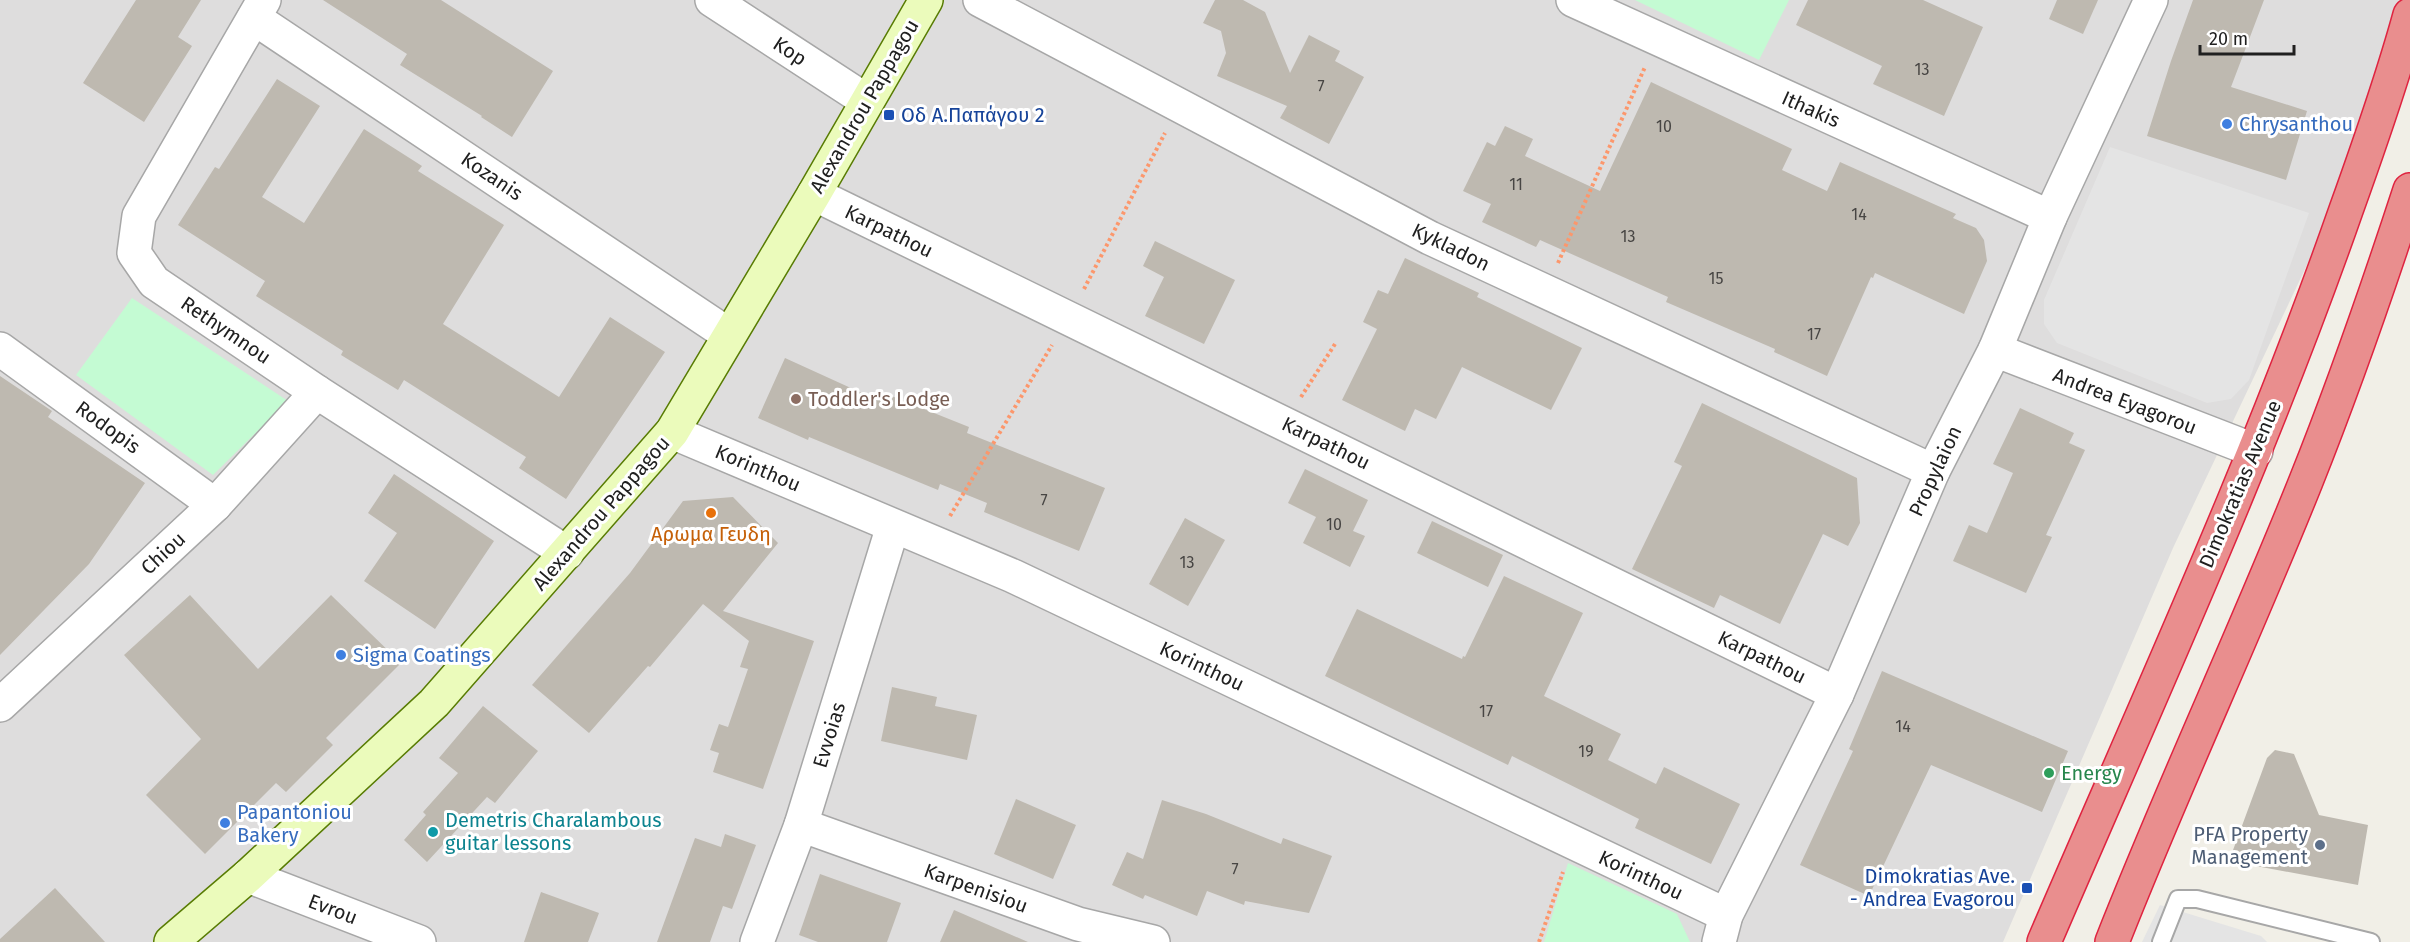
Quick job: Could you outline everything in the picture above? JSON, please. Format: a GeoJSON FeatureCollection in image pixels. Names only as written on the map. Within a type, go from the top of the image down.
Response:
{"type":"FeatureCollection","features":[{"type":"Feature","properties":{"kind":"highway","name":"Dimokratias Avenue"},"geometry":{"type":"LineString","coordinates":[[2044,942],[2256,451],[2321,282],[2392,78],[2410,15]]}},
{"type":"Feature","properties":{"kind":"highway"},"geometry":{"type":"LineString","coordinates":[[2112,942],[2148,851],[2306,482],[2383,276],[2410,190]]}},
{"type":"Feature","properties":{"kind":"street","name":"Kop"},"geometry":{"type":"LineString","coordinates":[[712,0],[867,101]]}},
{"type":"Feature","properties":{"kind":"street","name":"Alexandrou Pappagou"},"geometry":{"type":"LineString","coordinates":[[171,942],[248,876],[434,703],[672,432],[926,0]]}},
{"type":"Feature","properties":{"kind":"street","name":"Kykladon"},"geometry":{"type":"LineString","coordinates":[[980,0],[1431,238],[1933,471]]}},
{"type":"Feature","properties":{"kind":"street","name":"Ithakis"},"geometry":{"type":"LineString","coordinates":[[1573,0],[2050,217]]}},
{"type":"Feature","properties":{"kind":"street","name":"Propylaion"},"geometry":{"type":"LineString","coordinates":[[1723,929],[1837,694],[1933,471],[1995,350],[2050,217],[2151,0]]}},
{"type":"Feature","properties":{"kind":"street","name":"Kozanis"},"geometry":{"type":"LineString","coordinates":[[259,9],[729,335]]}},
{"type":"Feature","properties":{"kind":"street","name":"Rethymnou"},"geometry":{"type":"LineString","coordinates":[[259,9],[139,216],[134,253],[154,282],[317,392],[567,553]]}},
{"type":"Feature","properties":{"kind":"street","name":"Karpathou"},"geometry":{"type":"LineString","coordinates":[[814,194],[1837,694]]}},
{"type":"Feature","properties":{"kind":"street","name":"Rodopis"},"geometry":{"type":"LineString","coordinates":[[0,349],[215,505]]}},
{"type":"Feature","properties":{"kind":"street","name":"Andrea Eyagorou"},"geometry":{"type":"LineString","coordinates":[[1995,350],[2256,451]]}},
{"type":"Feature","properties":{"kind":"street","name":"Chiou"},"geometry":{"type":"LineString","coordinates":[[5,691],[215,505],[317,392]]}},
{"type":"Feature","properties":{"kind":"street","name":"Korinthou"},"geometry":{"type":"LineString","coordinates":[[672,432],[1013,576],[1573,842],[1723,929]]}},
{"type":"Feature","properties":{"kind":"street","name":"Evvoias"},"geometry":{"type":"LineString","coordinates":[[757,942],[801,825],[893,526]]}},
{"type":"Feature","properties":{"kind":"street","name":"Karpenisiou"},"geometry":{"type":"LineString","coordinates":[[801,825],[1078,924],[1153,942]]}},
{"type":"Feature","properties":{"kind":"street","name":"Evrou"},"geometry":{"type":"LineString","coordinates":[[248,876],[419,942]]}},
{"type":"Feature","properties":{"kind":"lane"},"geometry":{"type":"LineString","coordinates":[[2162,942],[2178,899],[2197,899],[2371,942]]}},
{"type":"Feature","properties":{"kind":"path"},"geometry":{"type":"LineString","coordinates":[[1545,291],[1658,39]]}},
{"type":"Feature","properties":{"kind":"path"},"geometry":{"type":"LineString","coordinates":[[1285,423],[1335,344]]}},
{"type":"Feature","properties":{"kind":"path"},"geometry":{"type":"LineString","coordinates":[[1539,942],[1573,842]]}},
{"type":"Feature","properties":{"kind":"shaded area"},"geometry":{"type":"Polygon","coordinates":[[[0,0],[2410,0],[2410,47],[2173,548],[2003,942],[0,942],[0,0]]]}},
{"type":"Feature","properties":{"kind":"shaded area"},"geometry":{"type":"Polygon","coordinates":[[[2110,147],[2309,213],[2249,380],[2231,399],[2207,403],[2057,343],[2044,324],[2044,300],[2110,147]]]}},
{"type":"Feature","properties":{"kind":"shaded area"},"geometry":{"type":"Polygon","coordinates":[[[2160,905],[2261,936],[2267,942],[2142,942],[2160,905]]]}},
{"type":"Feature","properties":{"kind":"green space"},"geometry":{"type":"Polygon","coordinates":[[[1635,0],[1789,0],[1759,60],[1635,0]]]}},
{"type":"Feature","properties":{"kind":"green space"},"geometry":{"type":"Polygon","coordinates":[[[132,298],[288,401],[213,475],[76,375],[132,298]]]}},
{"type":"Feature","properties":{"kind":"green space"},"geometry":{"type":"Polygon","coordinates":[[[1568,863],[1677,914],[1690,942],[1544,942],[1568,863]]]}},
{"type":"Feature","properties":{"kind":"building"},"geometry":{"type":"Polygon","coordinates":[[[136,0],[201,0],[178,37],[192,46],[144,122],[83,83],[136,0]]]}},
{"type":"Feature","properties":{"kind":"building"},"geometry":{"type":"Polygon","coordinates":[[[323,0],[441,0],[553,71],[512,137],[400,65],[407,54],[323,0]]]}},
{"type":"Feature","properties":{"kind":"building"},"geometry":{"type":"Polygon","coordinates":[[[1215,0],[1243,0],[1265,12],[1290,73],[1309,35],[1340,51],[1335,61],[1364,77],[1329,144],[1280,118],[1287,106],[1217,76],[1226,53],[1221,31],[1203,23],[1215,0]]]}},
{"type":"Feature","properties":{"kind":"building"},"geometry":{"type":"Polygon","coordinates":[[[1808,0],[1923,0],[1983,27],[1944,116],[1873,84],[1882,66],[1796,25],[1808,0]]]}},
{"type":"Feature","properties":{"kind":"building"},"geometry":{"type":"Polygon","coordinates":[[[2057,0],[2098,0],[2083,34],[2049,19],[2057,0]]]}},
{"type":"Feature","properties":{"kind":"building","name":"Chrysanthou"},"geometry":{"type":"Polygon","coordinates":[[[2193,0],[2264,0],[2231,87],[2307,111],[2286,180],[2147,136],[2193,0]]]}},
{"type":"Feature","properties":{"kind":"building"},"geometry":{"type":"Polygon","coordinates":[[[277,79],[320,106],[262,197],[304,223],[364,129],[422,166],[418,171],[504,225],[443,324],[559,397],[610,317],[665,352],[566,499],[519,468],[526,457],[404,380],[398,390],[341,355],[343,351],[256,296],[265,281],[178,225],[215,167],[219,169],[277,79]]]}},
{"type":"Feature","properties":{"kind":"building"},"geometry":{"type":"Polygon","coordinates":[[[1651,82],[1792,149],[1782,170],[1827,191],[1840,162],[1956,214],[1953,218],[1976,228],[1984,240],[1987,261],[1964,314],[1875,273],[1873,278],[1871,277],[1827,376],[1774,352],[1775,349],[1666,302],[1668,297],[1540,240],[1536,247],[1482,222],[1491,204],[1463,191],[1487,142],[1495,146],[1505,126],[1533,139],[1525,156],[1600,191],[1651,82]]]}},
{"type":"Feature","properties":{"kind":"building"},"geometry":{"type":"Polygon","coordinates":[[[1155,241],[1235,280],[1204,344],[1145,316],[1164,277],[1143,266],[1155,241]]]}},
{"type":"Feature","properties":{"kind":"building"},"geometry":{"type":"Polygon","coordinates":[[[1405,258],[1479,293],[1477,297],[1582,348],[1551,410],[1462,367],[1436,419],[1415,409],[1405,431],[1342,400],[1377,329],[1363,322],[1378,290],[1388,294],[1405,258]]]}},
{"type":"Feature","properties":{"kind":"building"},"geometry":{"type":"Polygon","coordinates":[[[785,358],[875,399],[879,391],[969,427],[967,433],[1105,488],[1079,551],[984,512],[987,503],[940,484],[938,490],[809,437],[808,440],[758,418],[785,358]]]}},
{"type":"Feature","properties":{"kind":"building"},"geometry":{"type":"Polygon","coordinates":[[[0,376],[52,411],[48,417],[145,483],[89,564],[0,655],[0,376]]]}},
{"type":"Feature","properties":{"kind":"building"},"geometry":{"type":"Polygon","coordinates":[[[1702,403],[1857,478],[1860,523],[1848,546],[1823,534],[1780,624],[1720,595],[1714,608],[1632,569],[1682,466],[1674,462],[1702,403]]]}},
{"type":"Feature","properties":{"kind":"building"},"geometry":{"type":"Polygon","coordinates":[[[2020,408],[2074,433],[2069,443],[2085,450],[2046,535],[2052,537],[2026,593],[1953,561],[1969,525],[1987,533],[2013,473],[1993,464],[2020,408]]]}},
{"type":"Feature","properties":{"kind":"building"},"geometry":{"type":"Polygon","coordinates":[[[1305,469],[1368,500],[1353,531],[1365,536],[1350,567],[1303,543],[1316,517],[1288,503],[1305,469]]]}},
{"type":"Feature","properties":{"kind":"building"},"geometry":{"type":"Polygon","coordinates":[[[394,474],[494,541],[435,629],[364,581],[397,533],[368,513],[394,474]]]}},
{"type":"Feature","properties":{"kind":"building"},"geometry":{"type":"Polygon","coordinates":[[[733,497],[778,543],[723,611],[814,641],[763,789],[713,772],[719,753],[710,750],[719,724],[728,727],[748,669],[740,667],[749,641],[703,604],[650,667],[648,666],[589,733],[532,685],[630,573],[683,501],[733,497]]]}},
{"type":"Feature","properties":{"kind":"building"},"geometry":{"type":"Polygon","coordinates":[[[1185,518],[1225,540],[1188,606],[1149,584],[1185,518]]]}},
{"type":"Feature","properties":{"kind":"building"},"geometry":{"type":"Polygon","coordinates":[[[1432,521],[1503,555],[1488,587],[1417,553],[1432,521]]]}},
{"type":"Feature","properties":{"kind":"building"},"geometry":{"type":"Polygon","coordinates":[[[1504,576],[1583,613],[1544,696],[1621,734],[1608,760],[1656,784],[1664,767],[1740,804],[1711,864],[1635,828],[1639,819],[1512,756],[1508,765],[1325,676],[1357,609],[1462,659],[1504,576]]]}},
{"type":"Feature","properties":{"kind":"building"},"geometry":{"type":"Polygon","coordinates":[[[190,595],[258,669],[331,595],[401,663],[326,738],[333,745],[286,792],[276,783],[205,854],[146,795],[201,739],[124,655],[190,595]]]}},
{"type":"Feature","properties":{"kind":"building"},"geometry":{"type":"Polygon","coordinates":[[[1882,671],[2068,751],[2042,812],[1931,765],[1869,896],[1800,865],[1853,751],[1849,749],[1882,671]]]}},
{"type":"Feature","properties":{"kind":"building"},"geometry":{"type":"Polygon","coordinates":[[[892,687],[937,697],[935,706],[977,715],[967,760],[881,741],[892,687]]]}},
{"type":"Feature","properties":{"kind":"building"},"geometry":{"type":"Polygon","coordinates":[[[483,706],[538,751],[495,803],[487,797],[427,862],[404,840],[426,815],[423,812],[458,773],[439,758],[483,706]]]}},
{"type":"Feature","properties":{"kind":"building"},"geometry":{"type":"Polygon","coordinates":[[[2275,750],[2294,754],[2319,815],[2368,825],[2358,885],[2229,861],[2267,758],[2275,750]]]}},
{"type":"Feature","properties":{"kind":"building"},"geometry":{"type":"Polygon","coordinates":[[[1016,799],[1076,825],[1053,879],[994,854],[1016,799]]]}},
{"type":"Feature","properties":{"kind":"building"},"geometry":{"type":"Polygon","coordinates":[[[1162,800],[1206,814],[1281,844],[1283,838],[1332,856],[1309,913],[1245,901],[1244,905],[1207,891],[1197,916],[1145,895],[1143,899],[1112,885],[1127,852],[1143,859],[1162,800]]]}},
{"type":"Feature","properties":{"kind":"building"},"geometry":{"type":"Polygon","coordinates":[[[725,834],[756,845],[732,909],[723,906],[710,942],[657,942],[695,838],[721,847],[725,834]]]}},
{"type":"Feature","properties":{"kind":"building"},"geometry":{"type":"Polygon","coordinates":[[[820,874],[901,903],[887,942],[818,942],[799,935],[820,874]]]}},
{"type":"Feature","properties":{"kind":"building"},"geometry":{"type":"Polygon","coordinates":[[[55,888],[105,942],[0,942],[0,939],[55,888]]]}},
{"type":"Feature","properties":{"kind":"building"},"geometry":{"type":"Polygon","coordinates":[[[541,892],[599,913],[588,942],[524,942],[541,892]]]}},
{"type":"Feature","properties":{"kind":"building"},"geometry":{"type":"Polygon","coordinates":[[[954,910],[1028,942],[940,942],[954,910]]]}},
{"type":"Feature","properties":{"kind":"place","name":"Οδ Α.Παπάγου 2"},"geometry":{"type":"Point","coordinates":[889,115]}},
{"type":"Feature","properties":{"kind":"place","name":"Chrysanthou"},"geometry":{"type":"Point","coordinates":[2227,124]}},
{"type":"Feature","properties":{"kind":"place","name":"Toddler's Lodge"},"geometry":{"type":"Point","coordinates":[796,399]}},
{"type":"Feature","properties":{"kind":"place","name":"Αρωμα Γευδη"},"geometry":{"type":"Point","coordinates":[711,513]}},
{"type":"Feature","properties":{"kind":"place","name":"Sigma Coatings"},"geometry":{"type":"Point","coordinates":[341,655]}},
{"type":"Feature","properties":{"kind":"place","name":"Energy"},"geometry":{"type":"Point","coordinates":[2049,773]}},
{"type":"Feature","properties":{"kind":"place","name":"Papantoniou Bakery"},"geometry":{"type":"Point","coordinates":[225,823]}},
{"type":"Feature","properties":{"kind":"place","name":"Demetris Charalambous guitar lessons"},"geometry":{"type":"Point","coordinates":[433,832]}},
{"type":"Feature","properties":{"kind":"place","name":"PFA Property Management"},"geometry":{"type":"Point","coordinates":[2320,845]}},
{"type":"Feature","properties":{"kind":"place","name":"Dimokratias Ave. - Andrea Evagorou"},"geometry":{"type":"Point","coordinates":[2027,888]}}]}
